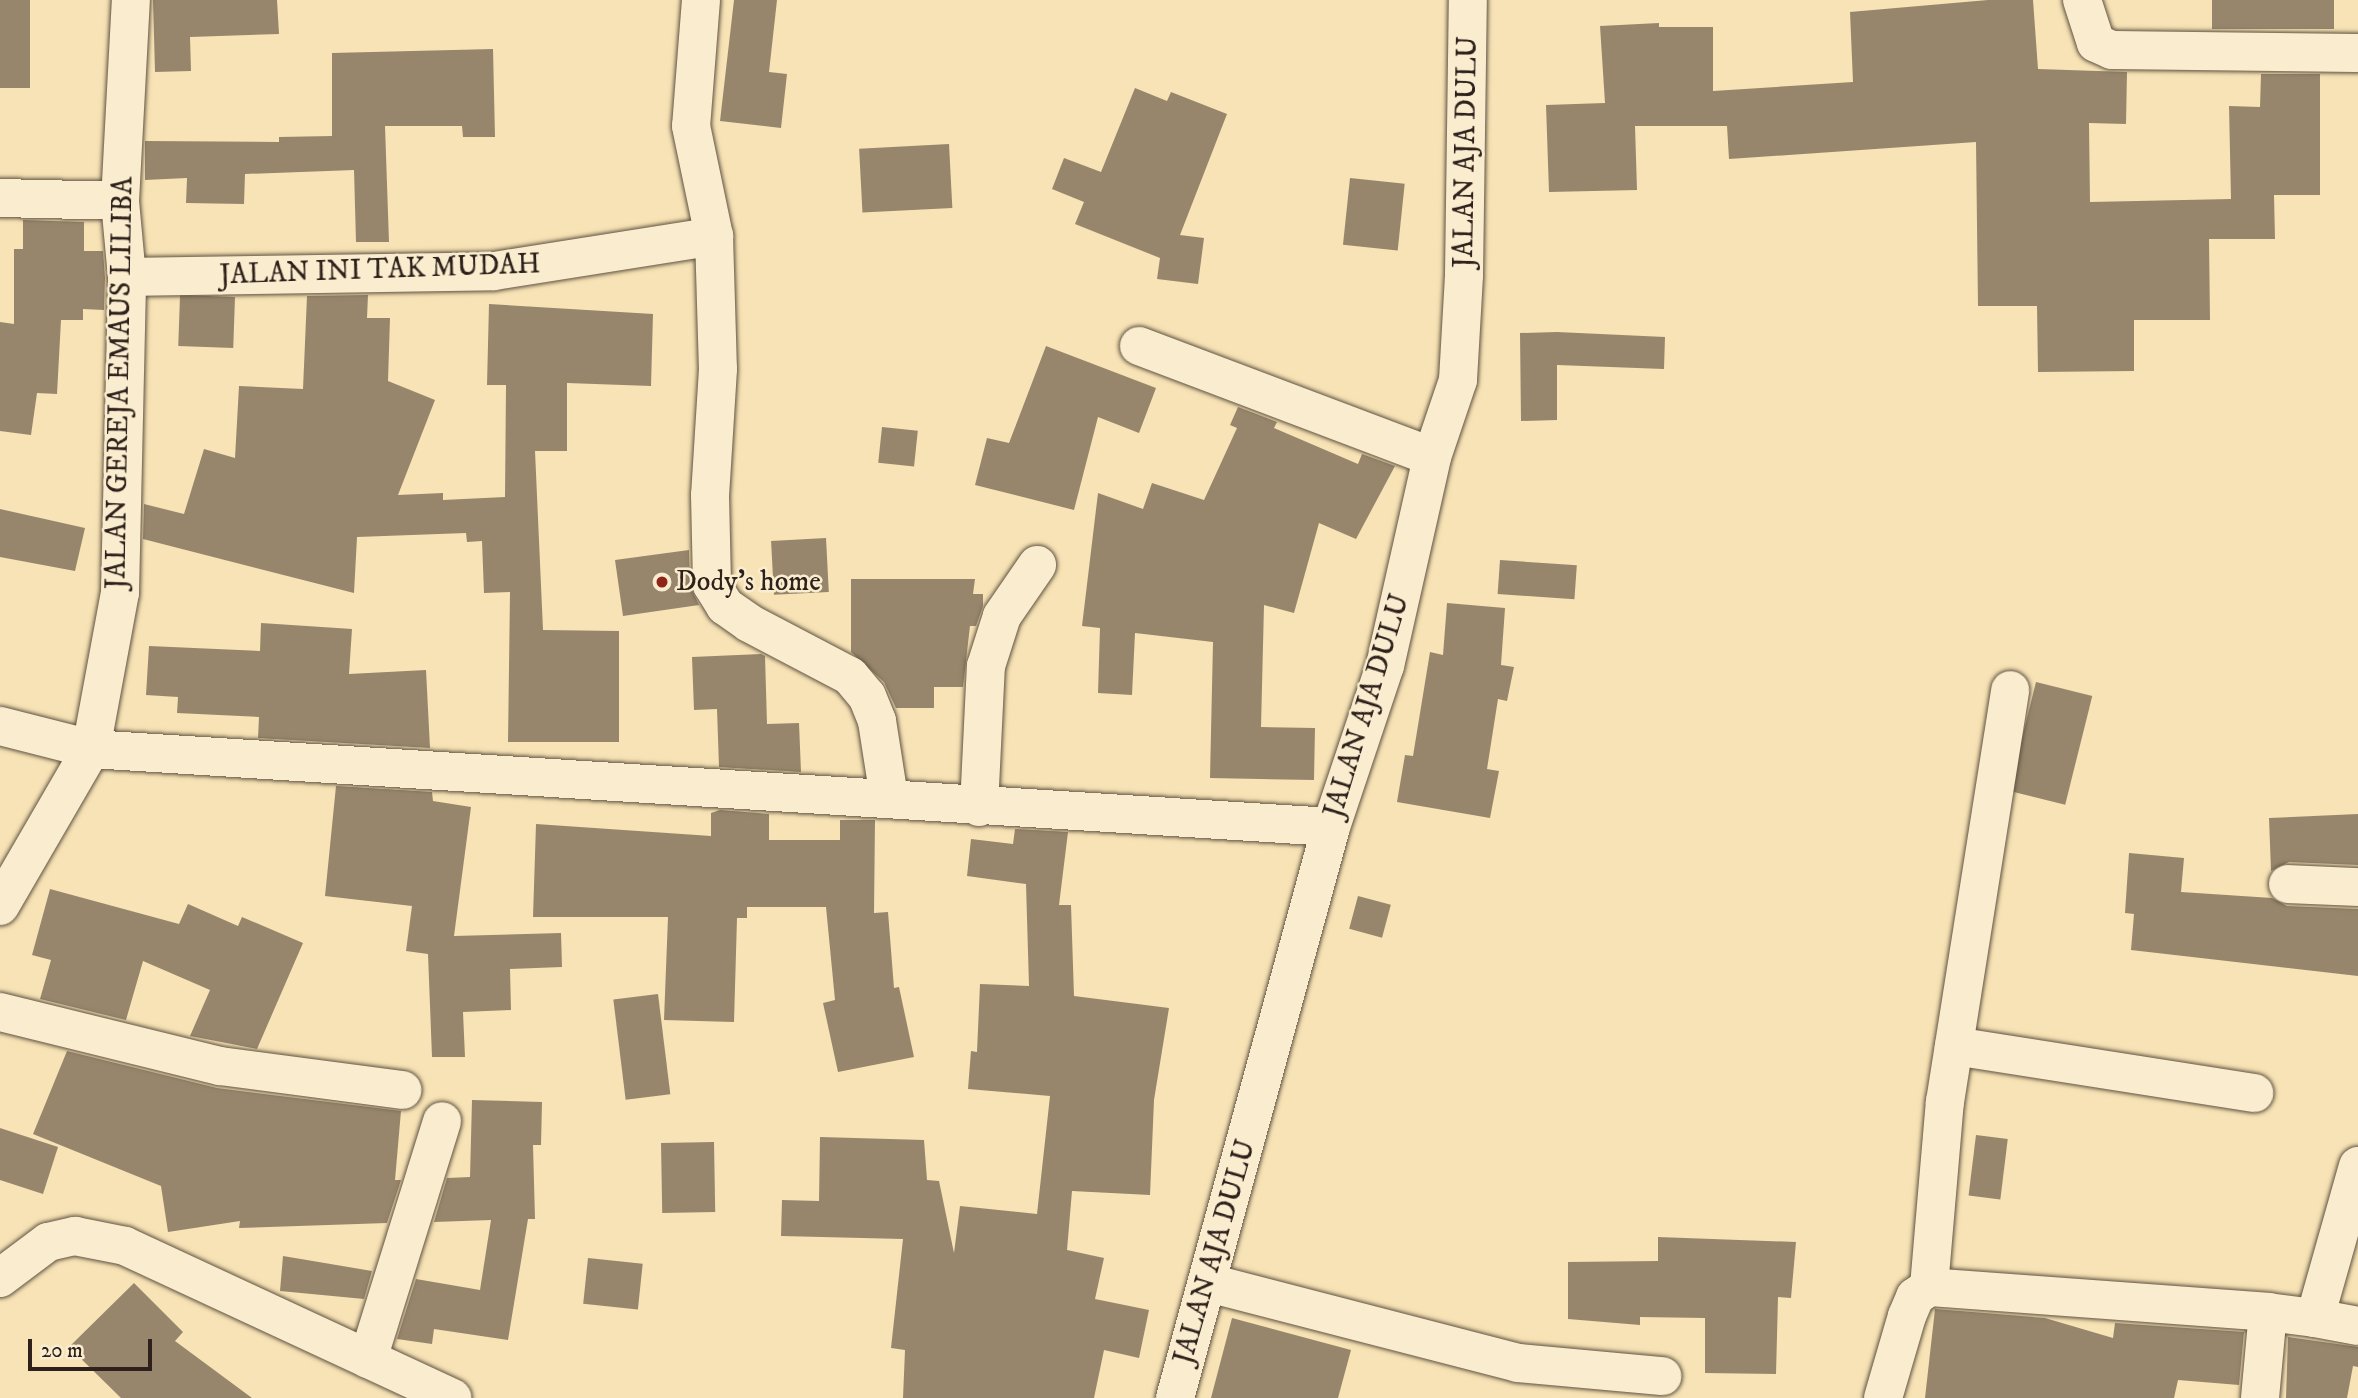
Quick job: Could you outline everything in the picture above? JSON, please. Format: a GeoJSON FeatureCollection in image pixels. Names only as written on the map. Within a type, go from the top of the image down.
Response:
{"type":"FeatureCollection","features":[{"type":"Feature","properties":{"kind":"street","name":"JALAN GEREJA EMAUS LILIBA"},"geometry":{"type":"LineString","coordinates":[[0,906],[91,749],[120,593],[127,277],[120,201],[131,0]]}},
{"type":"Feature","properties":{"kind":"street"},"geometry":{"type":"LineString","coordinates":[[701,0],[691,125],[714,236],[719,369],[710,495],[712,585],[725,606],[749,624],[850,676],[867,696],[877,721],[889,798]]}},
{"type":"Feature","properties":{"kind":"street","name":"JALAN AJA DULU"},"geometry":{"type":"LineString","coordinates":[[1175,1398],[1209,1283],[1331,827],[1385,666],[1432,457],[1458,380],[1464,275],[1468,0]]}},
{"type":"Feature","properties":{"kind":"street"},"geometry":{"type":"LineString","coordinates":[[2082,0],[2096,43],[2112,50],[2358,53]]}},
{"type":"Feature","properties":{"kind":"street"},"geometry":{"type":"LineString","coordinates":[[0,198],[120,201]]}},
{"type":"Feature","properties":{"kind":"street","name":"JALAN INI TAK MUDAH"},"geometry":{"type":"LineString","coordinates":[[127,277],[494,271],[714,236]]}},
{"type":"Feature","properties":{"kind":"street"},"geometry":{"type":"LineString","coordinates":[[1139,346],[1432,457]]}},
{"type":"Feature","properties":{"kind":"street"},"geometry":{"type":"LineString","coordinates":[[979,807],[986,666],[1002,616],[1037,565]]}},
{"type":"Feature","properties":{"kind":"street"},"geometry":{"type":"LineString","coordinates":[[1929,1287],[1954,1046],[2010,691]]}},
{"type":"Feature","properties":{"kind":"street"},"geometry":{"type":"LineString","coordinates":[[0,726],[91,749],[889,798],[979,807],[1331,827]]}},
{"type":"Feature","properties":{"kind":"street"},"geometry":{"type":"LineString","coordinates":[[2288,884],[2358,887]]}},
{"type":"Feature","properties":{"kind":"street"},"geometry":{"type":"LineString","coordinates":[[0,1012],[220,1066],[402,1090]]}},
{"type":"Feature","properties":{"kind":"street"},"geometry":{"type":"LineString","coordinates":[[1954,1046],[2254,1093]]}},
{"type":"Feature","properties":{"kind":"street"},"geometry":{"type":"LineString","coordinates":[[368,1359],[442,1121]]}},
{"type":"Feature","properties":{"kind":"street"},"geometry":{"type":"LineString","coordinates":[[2315,1318],[2358,1166]]}},
{"type":"Feature","properties":{"kind":"street"},"geometry":{"type":"LineString","coordinates":[[0,1278],[48,1242],[75,1236],[125,1246],[452,1398]]}},
{"type":"Feature","properties":{"kind":"street"},"geometry":{"type":"LineString","coordinates":[[1209,1283],[1518,1363],[1662,1376]]}},
{"type":"Feature","properties":{"kind":"street"},"geometry":{"type":"LineString","coordinates":[[1883,1398],[1907,1316],[1915,1297],[1929,1287],[2268,1312],[2358,1326]]}},
{"type":"Feature","properties":{"kind":"street"},"geometry":{"type":"LineString","coordinates":[[2260,1398],[2268,1312]]}},
{"type":"Feature","properties":{"kind":"building"},"geometry":{"type":"Polygon","coordinates":[[[0,0],[30,0],[30,88],[0,88],[0,0]]]}},
{"type":"Feature","properties":{"kind":"building"},"geometry":{"type":"Polygon","coordinates":[[[153,0],[277,0],[279,34],[190,37],[191,71],[155,72],[153,0]]]}},
{"type":"Feature","properties":{"kind":"building"},"geometry":{"type":"Polygon","coordinates":[[[734,0],[777,0],[769,72],[787,74],[781,128],[720,121],[734,0]]]}},
{"type":"Feature","properties":{"kind":"building"},"geometry":{"type":"Polygon","coordinates":[[[1988,0],[2033,0],[2038,69],[2127,72],[2126,124],[2089,123],[2090,202],[2231,199],[2229,106],[2260,107],[2261,74],[2320,74],[2320,195],[2274,195],[2275,239],[2209,239],[2210,320],[2134,320],[2134,371],[2038,372],[2037,306],[1978,306],[1976,142],[1729,159],[1727,126],[1635,126],[1637,190],[1549,192],[1546,105],[1605,103],[1600,26],[1659,23],[1659,27],[1713,27],[1713,91],[1853,82],[1850,12],[1988,0]]]}},
{"type":"Feature","properties":{"kind":"building"},"geometry":{"type":"Polygon","coordinates":[[[2212,0],[2334,0],[2334,29],[2212,29],[2212,0]]]}},
{"type":"Feature","properties":{"kind":"building"},"geometry":{"type":"Polygon","coordinates":[[[493,49],[495,137],[463,137],[462,126],[385,126],[389,242],[356,242],[354,170],[245,174],[244,204],[186,203],[187,178],[145,180],[145,141],[279,142],[279,137],[332,136],[332,53],[493,49]]]}},
{"type":"Feature","properties":{"kind":"building"},"geometry":{"type":"Polygon","coordinates":[[[1135,88],[1167,101],[1171,92],[1227,114],[1180,235],[1204,238],[1198,284],[1157,279],[1160,258],[1075,224],[1084,202],[1052,189],[1064,158],[1101,172],[1135,88]]]}},
{"type":"Feature","properties":{"kind":"building"},"geometry":{"type":"Polygon","coordinates":[[[949,144],[952,208],[862,213],[859,149],[949,144]]]}},
{"type":"Feature","properties":{"kind":"building"},"geometry":{"type":"Polygon","coordinates":[[[1350,178],[1405,184],[1398,250],[1343,245],[1350,178]]]}},
{"type":"Feature","properties":{"kind":"building"},"geometry":{"type":"Polygon","coordinates":[[[23,220],[84,222],[84,251],[103,251],[105,278],[104,310],[83,309],[83,320],[61,320],[57,394],[37,393],[31,435],[0,431],[0,322],[14,324],[14,249],[23,249],[23,220]]]}},
{"type":"Feature","properties":{"kind":"building"},"geometry":{"type":"Polygon","coordinates":[[[180,295],[235,297],[233,348],[178,346],[180,295]]]}},
{"type":"Feature","properties":{"kind":"building"},"geometry":{"type":"Polygon","coordinates":[[[368,295],[367,318],[390,318],[388,381],[435,400],[398,495],[443,493],[443,500],[505,497],[506,385],[487,385],[489,304],[653,314],[651,386],[567,383],[567,451],[535,451],[543,630],[619,631],[619,742],[508,742],[510,592],[484,593],[482,541],[467,542],[466,533],[357,537],[354,593],[143,539],[144,504],[184,514],[204,449],[235,458],[239,386],[303,389],[307,296],[368,295]]]}},
{"type":"Feature","properties":{"kind":"building"},"geometry":{"type":"Polygon","coordinates":[[[1520,333],[1665,337],[1664,369],[1557,365],[1557,420],[1521,421],[1520,333]]]}},
{"type":"Feature","properties":{"kind":"building"},"geometry":{"type":"Polygon","coordinates":[[[1046,346],[1156,388],[1139,433],[1098,417],[1074,510],[975,485],[987,438],[1009,443],[1046,346]]]}},
{"type":"Feature","properties":{"kind":"building"},"geometry":{"type":"Polygon","coordinates":[[[1238,407],[1277,422],[1274,428],[1358,464],[1362,454],[1395,466],[1356,539],[1319,523],[1294,613],[1264,605],[1261,727],[1315,728],[1314,780],[1210,778],[1213,642],[1135,633],[1132,695],[1098,693],[1100,628],[1082,626],[1098,493],[1143,509],[1152,483],[1204,500],[1237,428],[1230,425],[1238,407]]]}},
{"type":"Feature","properties":{"kind":"building"},"geometry":{"type":"Polygon","coordinates":[[[882,427],[918,431],[914,467],[878,463],[882,427]]]}},
{"type":"Feature","properties":{"kind":"building"},"geometry":{"type":"Polygon","coordinates":[[[0,509],[85,528],[75,571],[0,557],[0,509]]]}},
{"type":"Feature","properties":{"kind":"building"},"geometry":{"type":"Polygon","coordinates":[[[826,538],[829,592],[774,595],[771,541],[826,538]]]}},
{"type":"Feature","properties":{"kind":"building","name":"Dody's home"},"geometry":{"type":"Polygon","coordinates":[[[689,550],[690,586],[699,605],[623,616],[615,560],[689,550]]]}},
{"type":"Feature","properties":{"kind":"building"},"geometry":{"type":"Polygon","coordinates":[[[1500,560],[1577,565],[1574,599],[1498,594],[1500,560]]]}},
{"type":"Feature","properties":{"kind":"building"},"geometry":{"type":"Polygon","coordinates":[[[851,579],[975,579],[973,594],[983,594],[983,606],[976,626],[970,626],[963,687],[934,687],[934,708],[896,708],[884,682],[851,652],[851,579]]]}},
{"type":"Feature","properties":{"kind":"building"},"geometry":{"type":"Polygon","coordinates":[[[1447,603],[1505,608],[1501,665],[1514,667],[1507,701],[1498,699],[1487,769],[1499,771],[1490,818],[1397,802],[1405,755],[1413,756],[1430,652],[1443,655],[1447,603]]]}},
{"type":"Feature","properties":{"kind":"building"},"geometry":{"type":"Polygon","coordinates":[[[261,623],[352,629],[349,674],[426,670],[430,748],[258,738],[259,717],[177,713],[178,697],[146,695],[149,646],[260,651],[261,623]]]}},
{"type":"Feature","properties":{"kind":"building"},"geometry":{"type":"Polygon","coordinates":[[[765,656],[767,724],[799,723],[801,772],[719,767],[717,709],[694,710],[692,657],[765,656]]]}},
{"type":"Feature","properties":{"kind":"building"},"geometry":{"type":"Polygon","coordinates":[[[2036,682],[2092,696],[2065,805],[2009,791],[2036,682]]]}},
{"type":"Feature","properties":{"kind":"building"},"geometry":{"type":"Polygon","coordinates":[[[336,786],[432,792],[433,801],[471,807],[454,936],[561,933],[562,967],[510,969],[511,1010],[463,1012],[465,1057],[432,1057],[428,954],[406,951],[412,906],[325,896],[336,786]]]}},
{"type":"Feature","properties":{"kind":"building"},"geometry":{"type":"Polygon","coordinates":[[[720,810],[769,814],[769,840],[840,840],[840,820],[875,820],[874,913],[888,912],[894,988],[899,987],[914,1057],[838,1072],[823,1003],[835,1000],[826,907],[747,907],[747,918],[737,918],[734,1022],[664,1020],[668,917],[533,917],[536,824],[711,836],[711,813],[720,810]]]}},
{"type":"Feature","properties":{"kind":"building"},"geometry":{"type":"Polygon","coordinates":[[[2358,814],[2358,865],[2289,862],[2271,871],[2269,818],[2358,814]]]}},
{"type":"Feature","properties":{"kind":"building"},"geometry":{"type":"Polygon","coordinates":[[[1015,829],[1068,832],[1059,905],[1071,905],[1074,996],[1169,1008],[1154,1100],[1150,1195],[1072,1191],[1067,1250],[1104,1258],[1095,1299],[1149,1310],[1139,1358],[1104,1350],[1094,1398],[903,1398],[905,1350],[891,1348],[903,1239],[781,1236],[782,1200],[819,1201],[820,1137],[924,1140],[927,1180],[939,1181],[954,1253],[960,1206],[1037,1214],[1050,1096],[968,1089],[971,1051],[977,1052],[980,984],[1029,986],[1026,884],[967,876],[971,839],[1013,844],[1015,829]]]}},
{"type":"Feature","properties":{"kind":"building"},"geometry":{"type":"Polygon","coordinates":[[[2129,853],[2184,858],[2181,892],[2272,898],[2287,906],[2358,909],[2358,976],[2131,950],[2134,914],[2125,913],[2129,853]]]}},
{"type":"Feature","properties":{"kind":"building"},"geometry":{"type":"Polygon","coordinates":[[[50,889],[179,924],[188,904],[238,926],[242,917],[303,943],[257,1049],[190,1036],[210,990],[143,961],[126,1020],[40,999],[51,960],[32,955],[50,889]]]}},
{"type":"Feature","properties":{"kind":"building"},"geometry":{"type":"Polygon","coordinates":[[[1358,896],[1391,905],[1382,938],[1349,929],[1358,896]]]}},
{"type":"Feature","properties":{"kind":"building"},"geometry":{"type":"Polygon","coordinates":[[[658,994],[670,1094],[626,1100],[613,999],[658,994]]]}},
{"type":"Feature","properties":{"kind":"building"},"geometry":{"type":"Polygon","coordinates":[[[67,1051],[217,1088],[401,1111],[395,1180],[401,1180],[387,1223],[239,1228],[240,1221],[168,1232],[161,1186],[33,1134],[67,1051]]]}},
{"type":"Feature","properties":{"kind":"building"},"geometry":{"type":"Polygon","coordinates":[[[472,1100],[542,1102],[541,1145],[533,1145],[535,1219],[528,1219],[508,1340],[434,1329],[432,1344],[397,1339],[416,1279],[480,1290],[491,1220],[434,1222],[447,1178],[470,1177],[472,1100]]]}},
{"type":"Feature","properties":{"kind":"building"},"geometry":{"type":"Polygon","coordinates":[[[0,1128],[58,1147],[43,1194],[0,1180],[0,1128]]]}},
{"type":"Feature","properties":{"kind":"building"},"geometry":{"type":"Polygon","coordinates":[[[1976,1135],[2008,1139],[2000,1199],[1969,1196],[1976,1135]]]}},
{"type":"Feature","properties":{"kind":"building"},"geometry":{"type":"Polygon","coordinates":[[[714,1142],[715,1212],[662,1213],[661,1143],[714,1142]]]}},
{"type":"Feature","properties":{"kind":"building"},"geometry":{"type":"Polygon","coordinates":[[[1658,1237],[1796,1242],[1791,1298],[1778,1297],[1776,1374],[1705,1373],[1705,1318],[1640,1317],[1640,1325],[1568,1319],[1568,1262],[1658,1261],[1658,1237]]]}},
{"type":"Feature","properties":{"kind":"building"},"geometry":{"type":"Polygon","coordinates":[[[283,1256],[372,1271],[364,1299],[280,1291],[283,1256]]]}},
{"type":"Feature","properties":{"kind":"building"},"geometry":{"type":"Polygon","coordinates":[[[588,1258],[643,1264],[638,1309],[583,1304],[588,1258]]]}},
{"type":"Feature","properties":{"kind":"building"},"geometry":{"type":"Polygon","coordinates":[[[134,1283],[183,1332],[175,1341],[252,1398],[121,1398],[69,1347],[134,1283]]]}},
{"type":"Feature","properties":{"kind":"building"},"geometry":{"type":"Polygon","coordinates":[[[1935,1309],[2045,1318],[2113,1338],[2115,1323],[2244,1332],[2239,1385],[2178,1380],[2174,1398],[1925,1398],[1935,1309]]]}},
{"type":"Feature","properties":{"kind":"building"},"geometry":{"type":"Polygon","coordinates":[[[1232,1318],[1351,1350],[1338,1398],[1211,1398],[1232,1318]]]}},
{"type":"Feature","properties":{"kind":"building"},"geometry":{"type":"Polygon","coordinates":[[[2288,1337],[2358,1347],[2358,1367],[2353,1366],[2347,1398],[2286,1398],[2288,1337]]]}},
{"type":"Feature","properties":{"kind":"place","name":"Dody's home"},"geometry":{"type":"Point","coordinates":[662,582]}}]}
